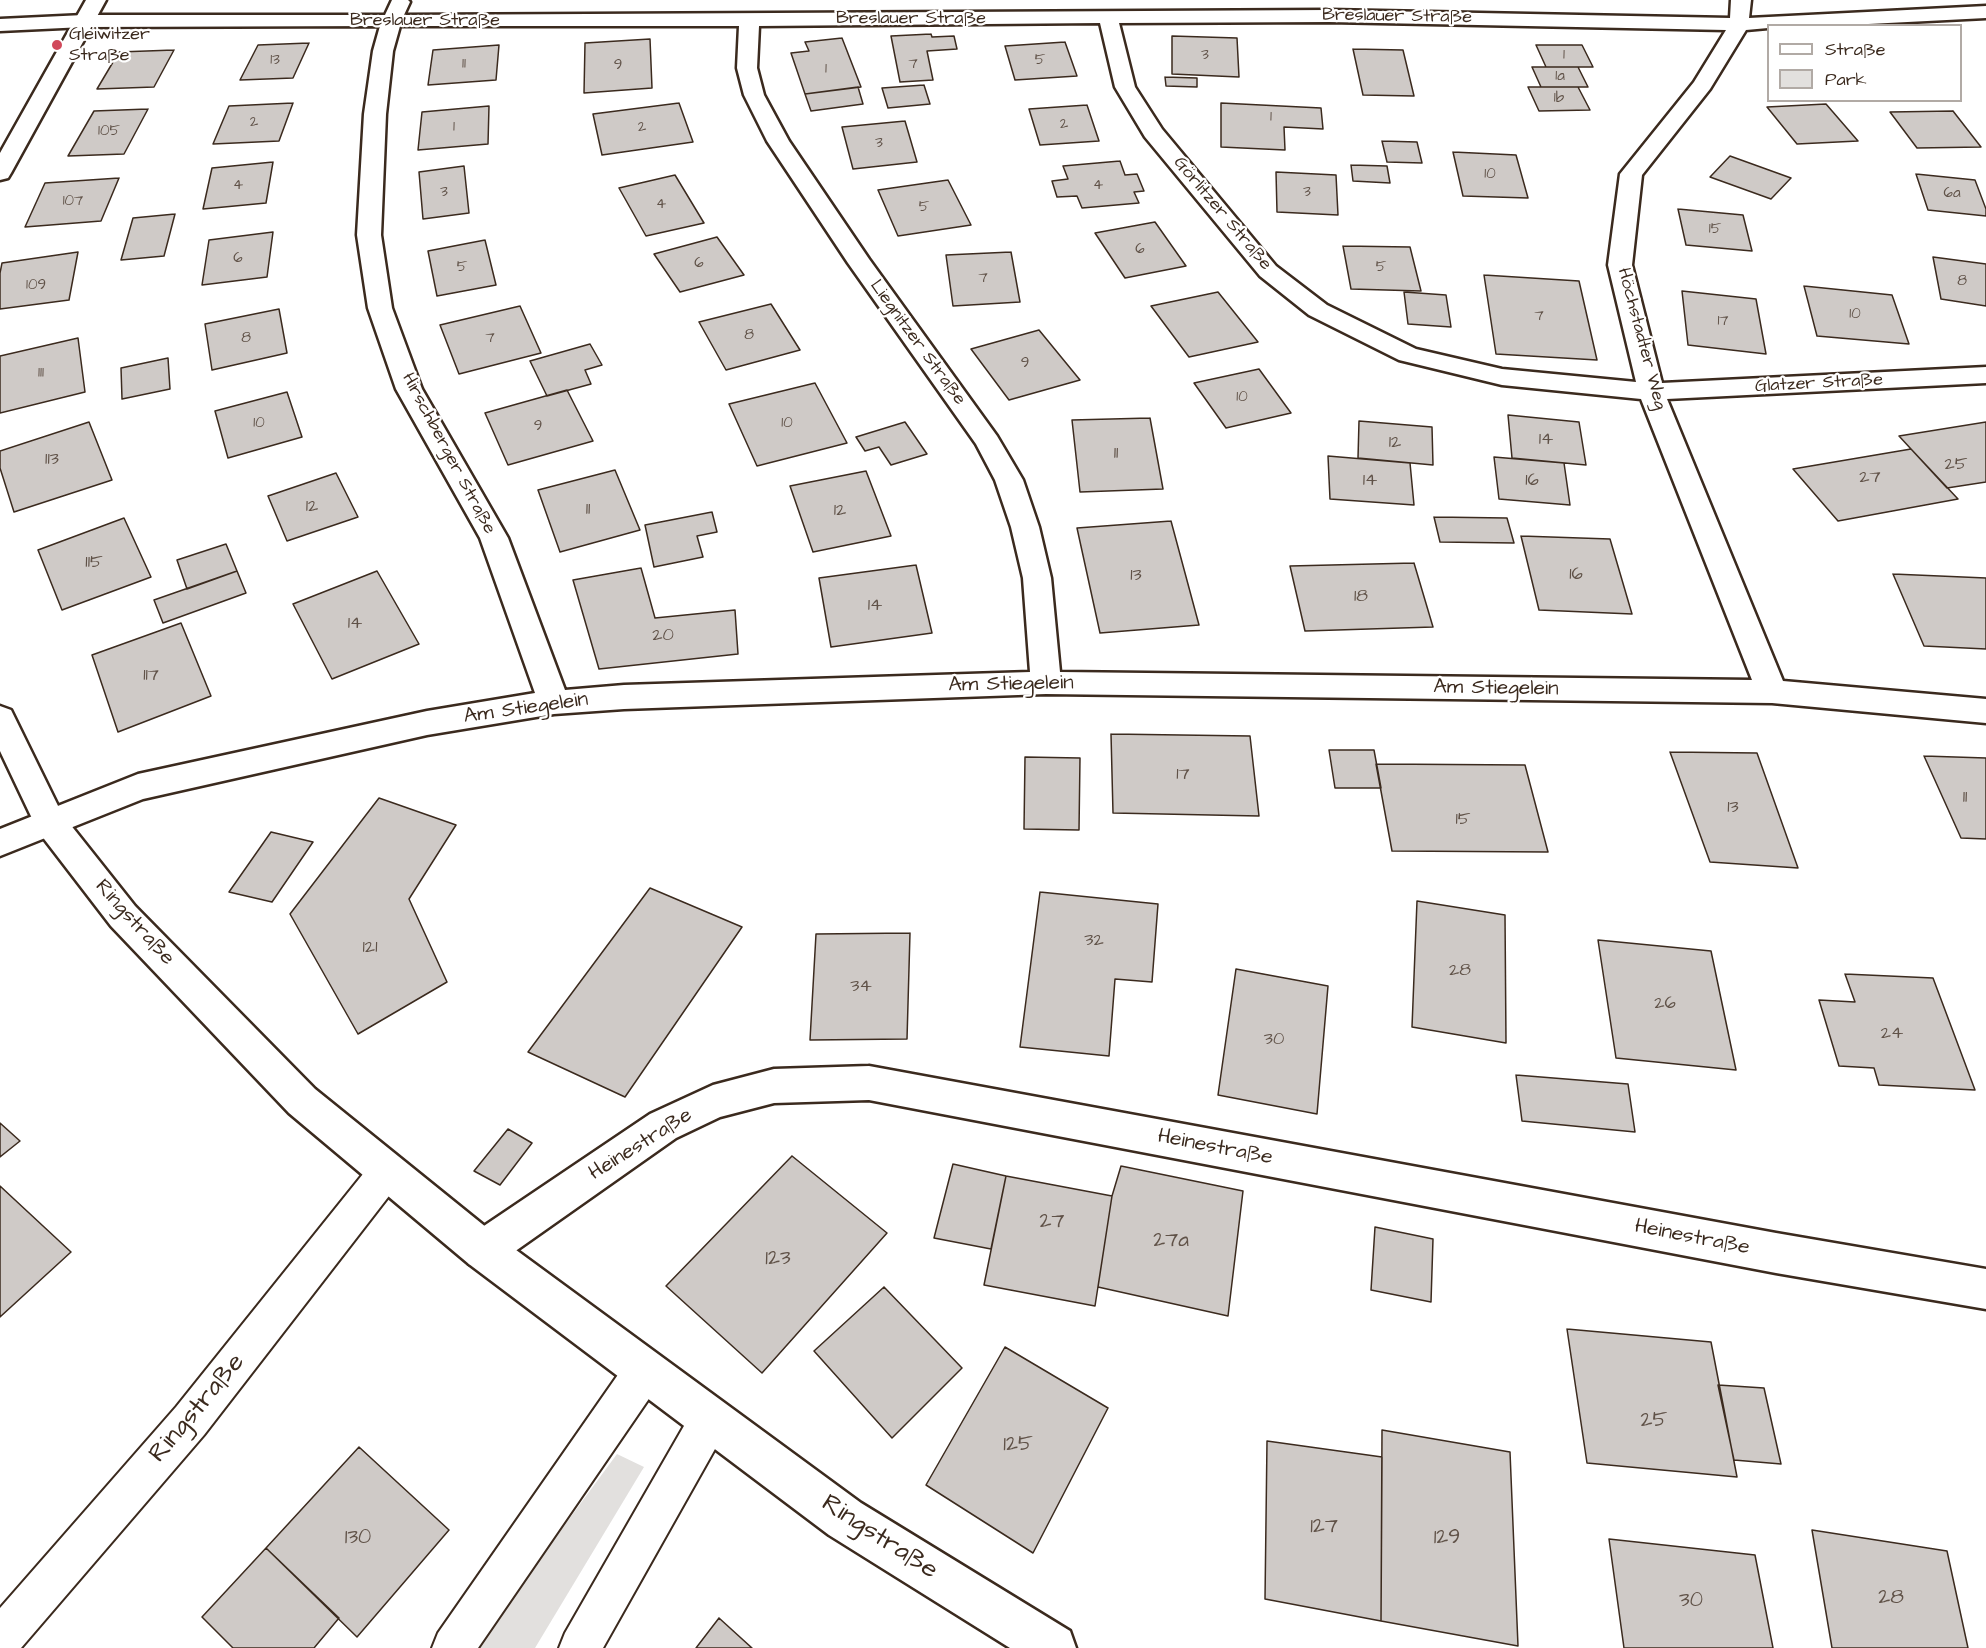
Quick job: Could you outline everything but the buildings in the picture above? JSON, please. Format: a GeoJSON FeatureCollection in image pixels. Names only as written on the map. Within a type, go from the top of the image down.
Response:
{"type":"FeatureCollection","features":[{"type":"Feature","properties":{"kind":"street"},"geometry":{"type":"LineString","coordinates":[[0,173],[96,0]]}},
{"type":"Feature","properties":{"kind":"street","name":"Breslauer Straße"},"geometry":{"type":"LineString","coordinates":[[84,21],[397,11],[749,20],[1108,17],[1327,8],[1740,12],[1977,18]]}},
{"type":"Feature","properties":{"kind":"street","name":"Hirschberger Straße"},"geometry":{"type":"LineString","coordinates":[[397,11],[383,51],[375,114],[369,235],[380,308],[409,389],[494,538],[554,702]]}},
{"type":"Feature","properties":{"kind":"street","name":"Höchstadter Weg"},"geometry":{"type":"LineString","coordinates":[[1740,12],[1703,85],[1632,174],[1620,265],[1651,392],[1772,692]]}},
{"type":"Feature","properties":{"kind":"street","name":"Görlitzer Straße"},"geometry":{"type":"LineString","coordinates":[[1108,17],[1125,87],[1152,132],[1268,271],[1318,310],[1408,355],[1502,377],[1651,392]]}},
{"type":"Feature","properties":{"kind":"street","name":"Liegnitzer Straße"},"geometry":{"type":"LineString","coordinates":[[749,20],[747,68],[754,95],[778,141],[860,263],[988,442],[1010,480],[1025,527],[1037,578],[1047,683]]}},
{"type":"Feature","properties":{"kind":"street"},"geometry":{"type":"LineString","coordinates":[[0,25],[84,21]]}},
{"type":"Feature","properties":{"kind":"street","name":"Glatzer Straße"},"geometry":{"type":"LineString","coordinates":[[1651,392],[1986,375]]}},
{"type":"Feature","properties":{"kind":"street","name":"Am Stiegelein"},"geometry":{"type":"LineString","coordinates":[[50,822],[138,787],[427,723],[554,702],[624,697],[1047,683],[1772,692],[1986,711]]}},
{"type":"Feature","properties":{"kind":"street","name":"Ringstraße"},"geometry":{"type":"LineString","coordinates":[[0,718],[50,822],[123,916],[302,1101],[483,1250],[845,1519],[1053,1648]]}},
{"type":"Feature","properties":{"kind":"street"},"geometry":{"type":"LineString","coordinates":[[0,843],[50,822]]}},
{"type":"Feature","properties":{"kind":"street","name":"Heinestraße"},"geometry":{"type":"LineString","coordinates":[[483,1250],[663,1126],[713,1102],[774,1086],[869,1083],[1776,1253],[1986,1289]]}},
{"type":"Feature","properties":{"kind":"lane","name":"Ringstraße"},"geometry":{"type":"LineString","coordinates":[[0,1640],[190,1421],[387,1171]]}},
{"type":"Feature","properties":{"kind":"lane"},"geometry":{"type":"LineString","coordinates":[[453,1648],[645,1370]]}},
{"type":"Feature","properties":{"kind":"lane"},"geometry":{"type":"LineString","coordinates":[[580,1648],[710,1419]]}},
{"type":"Feature","properties":{"kind":"green space"},"geometry":{"type":"Polygon","coordinates":[[[617,1454],[644,1467],[535,1648],[474,1648],[617,1454]]]}},
{"type":"Feature","properties":{"kind":"place","name":"Gleiwitzer Straße"},"geometry":{"type":"Point","coordinates":[57,45]}}]}
